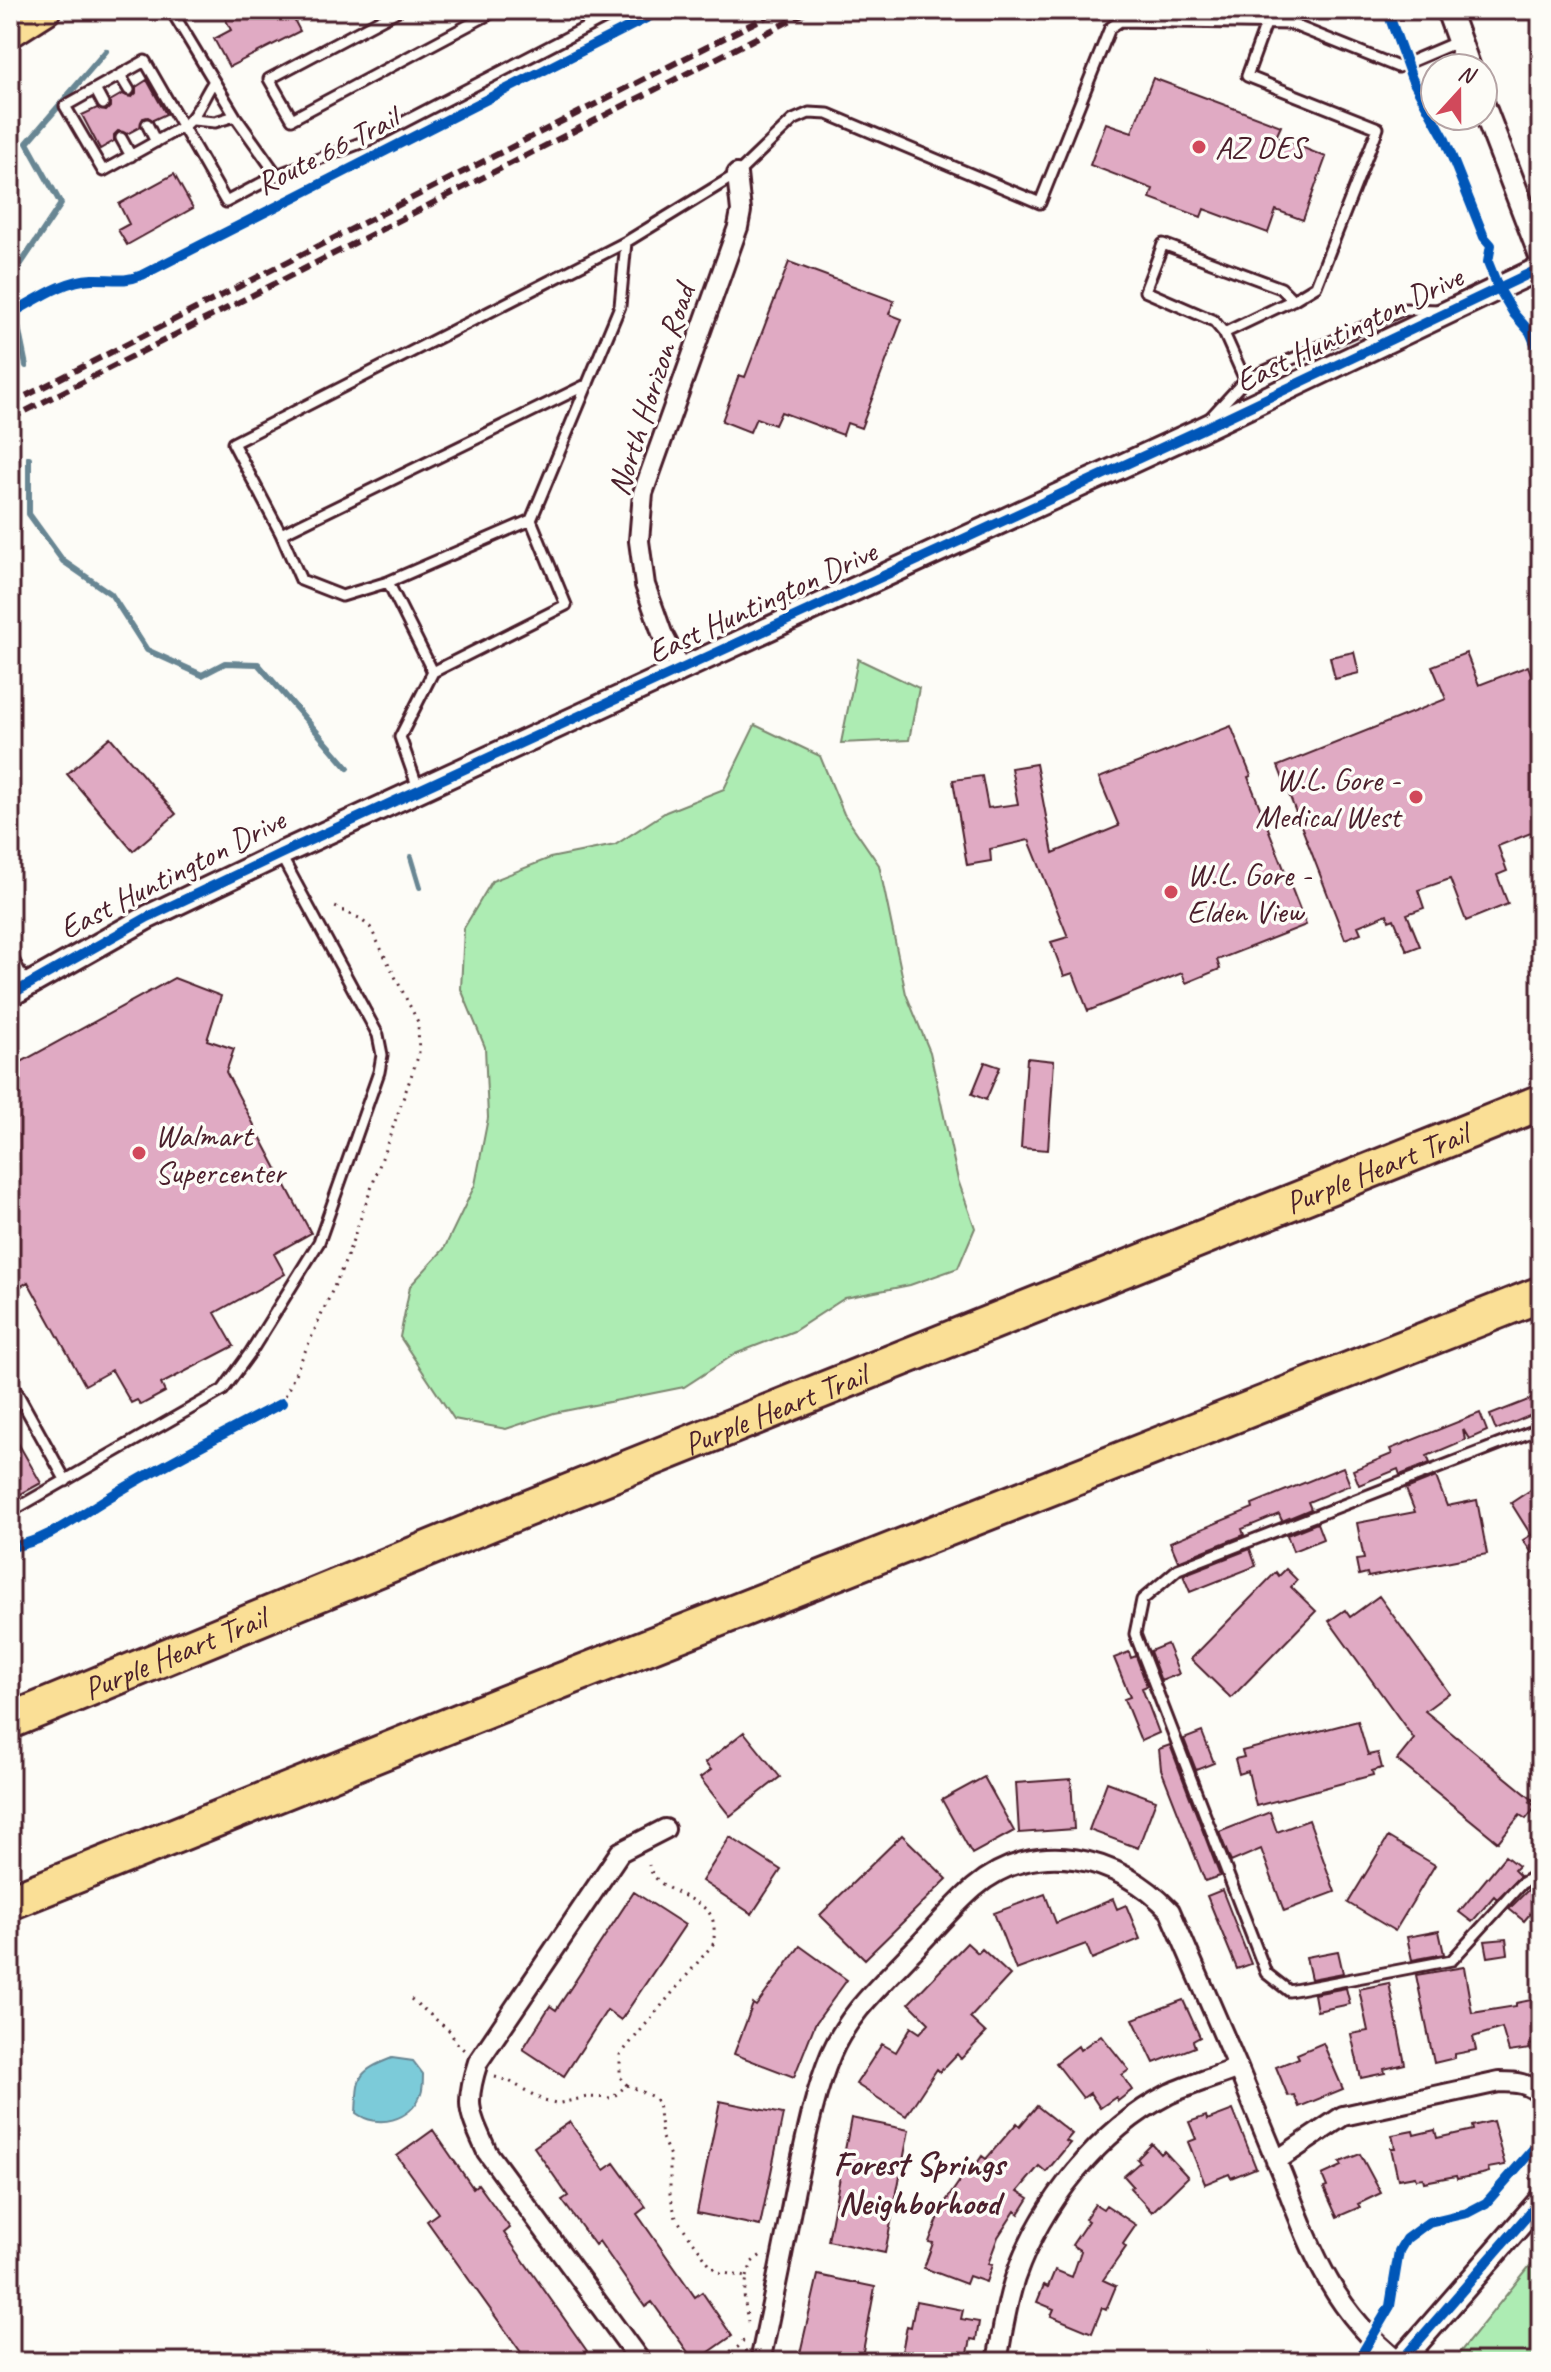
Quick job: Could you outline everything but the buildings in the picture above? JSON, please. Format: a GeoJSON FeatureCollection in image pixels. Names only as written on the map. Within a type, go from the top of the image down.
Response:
{"type":"FeatureCollection","features":[{"type":"Feature","properties":{"kind":"highway","name":"Purple Heart Trail"},"geometry":{"type":"LineString","coordinates":[[10,1721],[516,1513],[1541,1102]]}},
{"type":"Feature","properties":{"kind":"highway"},"geometry":{"type":"LineString","coordinates":[[10,1902],[476,1714],[1541,1294]]}},
{"type":"Feature","properties":{"kind":"main road"},"geometry":{"type":"LineString","coordinates":[[10,33],[46,10]]}},
{"type":"Feature","properties":{"kind":"street"},"geometry":{"type":"LineString","coordinates":[[1448,10],[1463,52]]}},
{"type":"Feature","properties":{"kind":"street"},"geometry":{"type":"LineString","coordinates":[[1493,132],[1541,256]]}},
{"type":"Feature","properties":{"kind":"street","name":"North Horizon Road"},"geometry":{"type":"LineString","coordinates":[[680,668],[662,633],[645,585],[639,541],[643,493],[738,227],[741,211],[737,174]]}},
{"type":"Feature","properties":{"kind":"street","name":"East Huntington Drive"},"geometry":{"type":"LineString","coordinates":[[18,990],[148,917],[280,854],[1200,430],[1541,268]]}},
{"type":"Feature","properties":{"kind":"street"},"geometry":{"type":"LineString","coordinates":[[641,2362],[487,2152],[470,2114],[469,2092],[481,2059],[620,1852],[665,1829]]}},
{"type":"Feature","properties":{"kind":"street"},"geometry":{"type":"LineString","coordinates":[[760,2362],[814,2098],[832,2051],[853,2014],[975,1887],[1011,1865],[1050,1859],[1084,1859],[1107,1866],[1151,1891],[1170,1911],[1312,2250],[1336,2297],[1371,2341],[1399,2362],[1541,2200]]}},
{"type":"Feature","properties":{"kind":"street"},"geometry":{"type":"LineString","coordinates":[[997,2362],[1015,2279],[1045,2218],[1077,2171],[1120,2127],[1144,2110],[1170,2094],[1238,2068]]}},
{"type":"Feature","properties":{"kind":"street"},"geometry":{"type":"LineString","coordinates":[[1276,2161],[1343,2116],[1499,2082],[1531,2086],[1541,2095]]}},
{"type":"Feature","properties":{"kind":"lane"},"geometry":{"type":"LineString","coordinates":[[171,10],[235,116],[277,175]]}},
{"type":"Feature","properties":{"kind":"lane"},"geometry":{"type":"LineString","coordinates":[[399,10],[269,79],[292,119],[497,10]]}},
{"type":"Feature","properties":{"kind":"lane"},"geometry":{"type":"LineString","coordinates":[[214,81],[200,101],[193,120],[182,127],[156,142],[103,171],[65,106],[145,61],[182,127],[226,202],[277,175],[371,139],[620,10]]}},
{"type":"Feature","properties":{"kind":"lane"},"geometry":{"type":"LineString","coordinates":[[1224,333],[1316,286],[1378,128],[1247,76],[1271,10]]}},
{"type":"Feature","properties":{"kind":"lane"},"geometry":{"type":"LineString","coordinates":[[626,242],[620,306],[531,520],[388,582],[342,596],[301,580],[281,534],[233,443],[626,242],[737,174],[793,120],[809,113],[828,114],[1040,203],[1110,28],[1120,21],[1291,24],[1398,67],[1459,41]]}},
{"type":"Feature","properties":{"kind":"lane"},"geometry":{"type":"LineString","coordinates":[[120,75],[129,90]]}},
{"type":"Feature","properties":{"kind":"lane"},"geometry":{"type":"LineString","coordinates":[[95,89],[103,104]]}},
{"type":"Feature","properties":{"kind":"lane"},"geometry":{"type":"LineString","coordinates":[[193,120],[215,122],[235,116]]}},
{"type":"Feature","properties":{"kind":"lane"},"geometry":{"type":"LineString","coordinates":[[147,124],[156,142]]}},
{"type":"Feature","properties":{"kind":"lane"},"geometry":{"type":"LineString","coordinates":[[121,138],[131,156]]}},
{"type":"Feature","properties":{"kind":"lane"},"geometry":{"type":"LineString","coordinates":[[1245,380],[1224,333],[1214,321],[1145,291],[1163,244],[1281,288],[1293,300]]}},
{"type":"Feature","properties":{"kind":"lane"},"geometry":{"type":"LineString","coordinates":[[1200,430],[1245,380],[1404,309],[1447,310]]}},
{"type":"Feature","properties":{"kind":"lane"},"geometry":{"type":"LineString","coordinates":[[281,534],[588,384]]}},
{"type":"Feature","properties":{"kind":"lane"},"geometry":{"type":"LineString","coordinates":[[419,791],[400,737],[433,672],[566,605],[531,520]]}},
{"type":"Feature","properties":{"kind":"lane"},"geometry":{"type":"LineString","coordinates":[[388,582],[433,672]]}},
{"type":"Feature","properties":{"kind":"lane"},"geometry":{"type":"LineString","coordinates":[[10,1512],[223,1390],[250,1353],[319,1242],[379,1072],[382,1055],[378,1035],[280,854]]}},
{"type":"Feature","properties":{"kind":"lane"},"geometry":{"type":"LineString","coordinates":[[10,954],[18,990]]}},
{"type":"Feature","properties":{"kind":"lane"},"geometry":{"type":"LineString","coordinates":[[10,1380],[66,1481]]}},
{"type":"Feature","properties":{"kind":"lane"},"geometry":{"type":"LineString","coordinates":[[1541,1428],[1178,1569],[1142,1600],[1135,1634],[1266,1973],[1289,1991],[1452,1960],[1521,1884],[1541,1872]]}},
{"type":"Feature","properties":{"kind":"path"},"geometry":{"type":"LineString","coordinates":[[268,1410],[282,1403]]}},
{"type":"Feature","properties":{"kind":"path"},"geometry":{"type":"LineString","coordinates":[[649,1865],[655,1880],[709,1911],[714,1921],[714,1943],[620,2055],[620,2077],[627,2085],[658,2102],[662,2138],[671,2164],[670,2194],[681,2227],[718,2272],[747,2277]]}},
{"type":"Feature","properties":{"kind":"path"},"geometry":{"type":"LineString","coordinates":[[411,1999],[450,2031],[462,2050],[481,2059]]}},
{"type":"Feature","properties":{"kind":"path"},"geometry":{"type":"LineString","coordinates":[[495,2077],[556,2104],[587,2097],[612,2098],[627,2085]]}},
{"type":"Feature","properties":{"kind":"path"},"geometry":{"type":"LineString","coordinates":[[716,2362],[738,2347],[748,2330],[744,2295],[747,2277],[752,2262],[766,2252]]}},
{"type":"Feature","properties":{"kind":"green space"},"geometry":{"type":"Polygon","coordinates":[[[858,659],[919,688],[909,740],[841,743],[858,659]]]}},
{"type":"Feature","properties":{"kind":"green space"},"geometry":{"type":"Polygon","coordinates":[[[755,725],[820,756],[844,814],[879,865],[906,994],[930,1052],[958,1180],[975,1228],[958,1268],[910,1285],[845,1298],[794,1331],[735,1354],[684,1387],[554,1413],[506,1429],[454,1419],[400,1337],[410,1286],[444,1249],[475,1185],[488,1118],[485,1047],[461,989],[464,928],[492,881],[550,858],[615,845],[666,812],[724,789],[755,725]]]}},
{"type":"Feature","properties":{"kind":"green space"},"geometry":{"type":"Polygon","coordinates":[[[1541,2252],[1541,2362],[1452,2362],[1541,2252]]]}},
{"type":"Feature","properties":{"kind":"water"},"geometry":{"type":"Polygon","coordinates":[[[392,2058],[413,2061],[423,2074],[421,2094],[410,2111],[393,2120],[364,2118],[356,2113],[361,2077],[371,2067],[392,2058]]]}},
{"type":"Feature","properties":{"kind":"waterway"},"geometry":{"type":"LineString","coordinates":[[10,280],[61,204],[27,143],[106,51]]}},
{"type":"Feature","properties":{"kind":"waterway"},"geometry":{"type":"LineString","coordinates":[[10,287],[26,366]]}},
{"type":"Feature","properties":{"kind":"waterway"},"geometry":{"type":"LineString","coordinates":[[29,458],[29,514],[63,561],[111,594],[147,650],[202,675],[225,663],[258,664],[348,768]]}},
{"type":"Feature","properties":{"kind":"waterway"},"geometry":{"type":"LineString","coordinates":[[411,857],[420,887]]}},
{"type":"Feature","properties":{"kind":"railway"},"geometry":{"type":"LineString","coordinates":[[10,404],[779,10]]}},
{"type":"Feature","properties":{"kind":"railway"},"geometry":{"type":"LineString","coordinates":[[10,419],[811,10]]}},
{"type":"Feature","properties":{"kind":"cycle path","name":"Route 66 Trail"},"geometry":{"type":"LineString","coordinates":[[10,314],[70,283],[92,279],[129,279],[142,275],[662,10]]}},
{"type":"Feature","properties":{"kind":"cycle path"},"geometry":{"type":"LineString","coordinates":[[1387,10],[1412,79],[1444,137],[1484,237],[1491,245],[1488,262],[1498,287],[1514,314],[1530,332],[1541,357]]}},
{"type":"Feature","properties":{"kind":"cycle path"},"geometry":{"type":"LineString","coordinates":[[10,995],[148,917],[280,854],[1200,430],[1541,268]]}},
{"type":"Feature","properties":{"kind":"cycle path"},"geometry":{"type":"LineString","coordinates":[[10,1547],[59,1529],[147,1475],[282,1403]]}},
{"type":"Feature","properties":{"kind":"cycle path"},"geometry":{"type":"LineString","coordinates":[[1357,2362],[1390,2306],[1399,2251],[1406,2239],[1429,2222],[1467,2213],[1486,2203],[1541,2140]]}},
{"type":"Feature","properties":{"kind":"cycle path"},"geometry":{"type":"LineString","coordinates":[[1400,2362],[1541,2200]]}},
{"type":"Feature","properties":{"kind":"place","name":"AZ DES"},"geometry":{"type":"Point","coordinates":[1199,147]}},
{"type":"Feature","properties":{"kind":"place","name":"W.L. Gore - Medical West"},"geometry":{"type":"Point","coordinates":[1416,797]}},
{"type":"Feature","properties":{"kind":"place","name":"W.L. Gore - Elden View"},"geometry":{"type":"Point","coordinates":[1171,892]}},
{"type":"Feature","properties":{"kind":"place","name":"Walmart Supercenter"},"geometry":{"type":"Point","coordinates":[139,1153]}},
{"type":"Feature","properties":{"kind":"district","name":"Forest Springs Neighborhood"},"geometry":{"type":"Point","coordinates":[919,2182]}}]}
